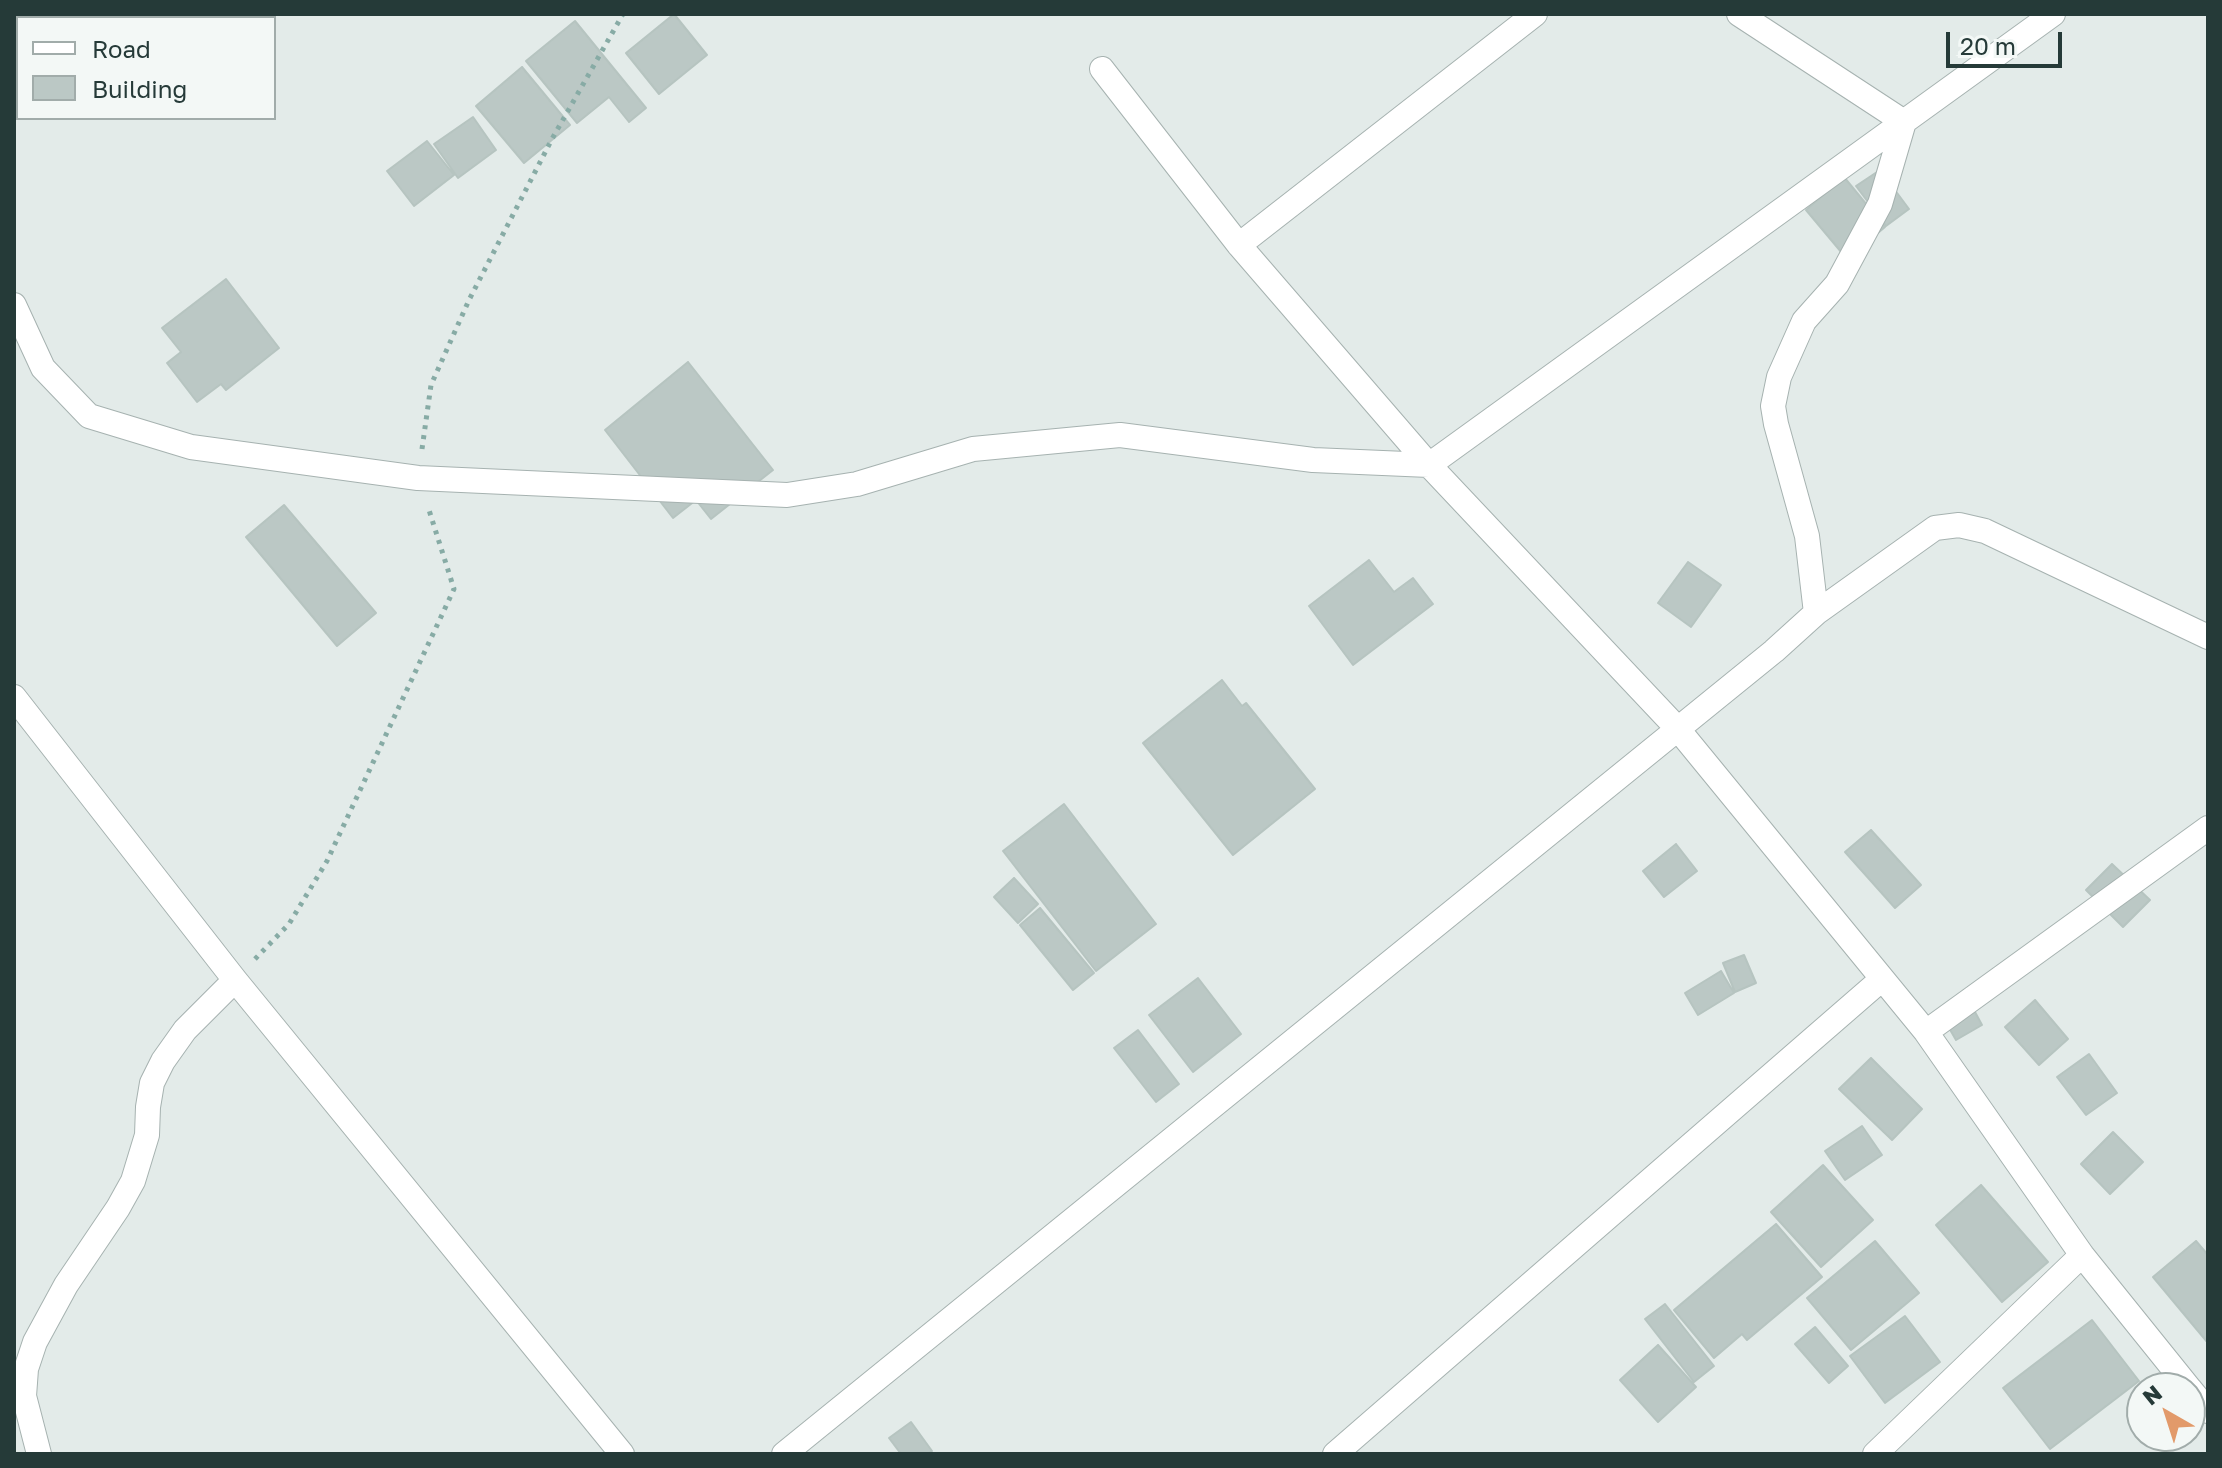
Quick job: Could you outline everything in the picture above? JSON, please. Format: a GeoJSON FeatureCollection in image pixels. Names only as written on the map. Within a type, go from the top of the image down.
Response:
{"type":"FeatureCollection","features":[{"type":"Feature","properties":{"kind":"street"},"geometry":{"type":"LineString","coordinates":[[1239,245],[1535,14]]}},
{"type":"Feature","properties":{"kind":"street"},"geometry":{"type":"LineString","coordinates":[[1739,14],[1904,122]]}},
{"type":"Feature","properties":{"kind":"street"},"geometry":{"type":"LineString","coordinates":[[14,305],[43,368],[89,416],[191,447],[418,478],[787,495],[857,484],[973,449],[1120,435],[1338,463],[1429,465],[2053,14]]}},
{"type":"Feature","properties":{"kind":"street"},"geometry":{"type":"LineString","coordinates":[[1102,69],[1239,245],[1429,465],[1677,728],[1926,1032],[2082,1255],[2177,1372]]}},
{"type":"Feature","properties":{"kind":"street"},"geometry":{"type":"LineString","coordinates":[[1816,613],[1807,536],[1773,406],[1779,377],[1804,321],[1837,284],[1880,204],[1904,122]]}},
{"type":"Feature","properties":{"kind":"street"},"geometry":{"type":"LineString","coordinates":[[784,1454],[1774,651],[1816,613],[1935,528],[1959,525],[1985,531],[2208,637]]}},
{"type":"Feature","properties":{"kind":"street"},"geometry":{"type":"LineString","coordinates":[[14,697],[235,980],[622,1454]]}},
{"type":"Feature","properties":{"kind":"street"},"geometry":{"type":"LineString","coordinates":[[1926,1032],[2208,828]]}},
{"type":"Feature","properties":{"kind":"street"},"geometry":{"type":"LineString","coordinates":[[1335,1454],[1882,979]]}},
{"type":"Feature","properties":{"kind":"street"},"geometry":{"type":"LineString","coordinates":[[39,1454],[24,1396],[26,1369],[35,1342],[66,1285],[133,1181],[147,1135],[152,1083],[163,1061],[185,1030],[235,980]]}},
{"type":"Feature","properties":{"kind":"street"},"geometry":{"type":"LineString","coordinates":[[1875,1454],[2082,1255]]}},
{"type":"Feature","properties":{"kind":"building"},"geometry":{"type":"Polygon","coordinates":[[[674,14],[707,55],[659,94],[626,53],[674,14]]]}},
{"type":"Feature","properties":{"kind":"building"},"geometry":{"type":"Polygon","coordinates":[[[575,21],[646,108],[629,122],[609,97],[577,123],[526,61],[575,21]]]}},
{"type":"Feature","properties":{"kind":"building"},"geometry":{"type":"Polygon","coordinates":[[[522,67],[570,125],[524,163],[476,106],[522,67]]]}},
{"type":"Feature","properties":{"kind":"building"},"geometry":{"type":"Polygon","coordinates":[[[473,117],[496,150],[458,178],[434,144],[473,117]]]}},
{"type":"Feature","properties":{"kind":"building"},"geometry":{"type":"Polygon","coordinates":[[[427,141],[454,175],[414,206],[387,171],[427,141]]]}},
{"type":"Feature","properties":{"kind":"building"},"geometry":{"type":"Polygon","coordinates":[[[1880,170],[1909,209],[1886,226],[1856,186],[1880,170]]]}},
{"type":"Feature","properties":{"kind":"building"},"geometry":{"type":"Polygon","coordinates":[[[1844,177],[1885,227],[1847,259],[1806,210],[1844,177]]]}},
{"type":"Feature","properties":{"kind":"building"},"geometry":{"type":"Polygon","coordinates":[[[226,279],[279,348],[226,390],[221,384],[197,402],[167,363],[181,352],[162,328],[226,279]]]}},
{"type":"Feature","properties":{"kind":"building"},"geometry":{"type":"Polygon","coordinates":[[[688,362],[773,470],[711,519],[696,500],[673,518],[605,430],[688,362]]]}},
{"type":"Feature","properties":{"kind":"building"},"geometry":{"type":"Polygon","coordinates":[[[284,505],[376,613],[337,646],[246,537],[284,505]]]}},
{"type":"Feature","properties":{"kind":"building"},"geometry":{"type":"Polygon","coordinates":[[[1369,560],[1394,592],[1413,578],[1433,604],[1353,665],[1309,606],[1369,560]]]}},
{"type":"Feature","properties":{"kind":"building"},"geometry":{"type":"Polygon","coordinates":[[[1688,562],[1721,585],[1691,627],[1658,603],[1688,562]]]}},
{"type":"Feature","properties":{"kind":"building"},"geometry":{"type":"Polygon","coordinates":[[[1222,680],[1242,706],[1246,703],[1315,789],[1233,855],[1143,743],[1222,680]]]}},
{"type":"Feature","properties":{"kind":"building"},"geometry":{"type":"Polygon","coordinates":[[[1064,804],[1156,924],[1096,971],[1003,851],[1064,804]]]}},
{"type":"Feature","properties":{"kind":"building"},"geometry":{"type":"Polygon","coordinates":[[[1871,830],[1921,885],[1895,908],[1845,852],[1871,830]]]}},
{"type":"Feature","properties":{"kind":"building"},"geometry":{"type":"Polygon","coordinates":[[[1676,844],[1697,871],[1664,897],[1643,871],[1676,844]]]}},
{"type":"Feature","properties":{"kind":"building"},"geometry":{"type":"Polygon","coordinates":[[[2112,864],[2150,900],[2123,927],[2086,890],[2112,864]]]}},
{"type":"Feature","properties":{"kind":"building"},"geometry":{"type":"Polygon","coordinates":[[[1014,878],[1038,904],[1018,923],[994,897],[1014,878]]]}},
{"type":"Feature","properties":{"kind":"building"},"geometry":{"type":"Polygon","coordinates":[[[1040,908],[1094,973],[1073,990],[1020,925],[1040,908]]]}},
{"type":"Feature","properties":{"kind":"building"},"geometry":{"type":"Polygon","coordinates":[[[1744,955],[1756,983],[1735,992],[1723,963],[1744,955]]]}},
{"type":"Feature","properties":{"kind":"building"},"geometry":{"type":"Polygon","coordinates":[[[1721,971],[1734,993],[1698,1015],[1685,993],[1721,971]]]}},
{"type":"Feature","properties":{"kind":"building"},"geometry":{"type":"Polygon","coordinates":[[[1198,978],[1241,1034],[1193,1072],[1149,1015],[1198,978]]]}},
{"type":"Feature","properties":{"kind":"building"},"geometry":{"type":"Polygon","coordinates":[[[1968,999],[1982,1025],[1956,1040],[1941,1014],[1968,999]]]}},
{"type":"Feature","properties":{"kind":"building"},"geometry":{"type":"Polygon","coordinates":[[[2035,1000],[2068,1039],[2039,1065],[2005,1027],[2035,1000]]]}},
{"type":"Feature","properties":{"kind":"building"},"geometry":{"type":"Polygon","coordinates":[[[1138,1030],[1179,1084],[1156,1102],[1114,1048],[1138,1030]]]}},
{"type":"Feature","properties":{"kind":"building"},"geometry":{"type":"Polygon","coordinates":[[[2089,1054],[2117,1093],[2086,1115],[2057,1077],[2089,1054]]]}},
{"type":"Feature","properties":{"kind":"building"},"geometry":{"type":"Polygon","coordinates":[[[1871,1058],[1922,1109],[1892,1140],[1839,1089],[1871,1058]]]}},
{"type":"Feature","properties":{"kind":"building"},"geometry":{"type":"Polygon","coordinates":[[[1862,1126],[1882,1155],[1845,1180],[1825,1151],[1862,1126]]]}},
{"type":"Feature","properties":{"kind":"building"},"geometry":{"type":"Polygon","coordinates":[[[2113,1132],[2143,1162],[2110,1194],[2081,1164],[2113,1132]]]}},
{"type":"Feature","properties":{"kind":"building"},"geometry":{"type":"Polygon","coordinates":[[[1823,1165],[1873,1220],[1821,1267],[1771,1212],[1823,1165]]]}},
{"type":"Feature","properties":{"kind":"building"},"geometry":{"type":"Polygon","coordinates":[[[1981,1185],[2048,1262],[2002,1302],[1936,1225],[1981,1185]]]}},
{"type":"Feature","properties":{"kind":"building"},"geometry":{"type":"Polygon","coordinates":[[[1776,1224],[1822,1277],[1747,1340],[1742,1334],[1714,1358],[1674,1310],[1776,1224]]]}},
{"type":"Feature","properties":{"kind":"building"},"geometry":{"type":"Polygon","coordinates":[[[1875,1241],[1919,1293],[1851,1350],[1807,1298],[1875,1241]]]}},
{"type":"Feature","properties":{"kind":"building"},"geometry":{"type":"Polygon","coordinates":[[[2196,1241],[2208,1255],[2208,1343],[2153,1277],[2196,1241]]]}},
{"type":"Feature","properties":{"kind":"building"},"geometry":{"type":"Polygon","coordinates":[[[1665,1304],[1714,1366],[1694,1382],[1645,1319],[1665,1304]]]}},
{"type":"Feature","properties":{"kind":"building"},"geometry":{"type":"Polygon","coordinates":[[[1905,1316],[1940,1362],[1885,1403],[1850,1356],[1905,1316]]]}},
{"type":"Feature","properties":{"kind":"building"},"geometry":{"type":"Polygon","coordinates":[[[2092,1320],[2132,1372],[2126,1372],[2126,1391],[2050,1449],[2003,1388],[2092,1320]]]}},
{"type":"Feature","properties":{"kind":"building"},"geometry":{"type":"Polygon","coordinates":[[[1815,1327],[1848,1366],[1829,1383],[1795,1344],[1815,1327]]]}},
{"type":"Feature","properties":{"kind":"building"},"geometry":{"type":"Polygon","coordinates":[[[1658,1345],[1696,1387],[1658,1422],[1620,1380],[1658,1345]]]}},
{"type":"Feature","properties":{"kind":"building"},"geometry":{"type":"Polygon","coordinates":[[[911,1422],[932,1451],[927,1454],[901,1454],[889,1438],[911,1422]]]}}]}
